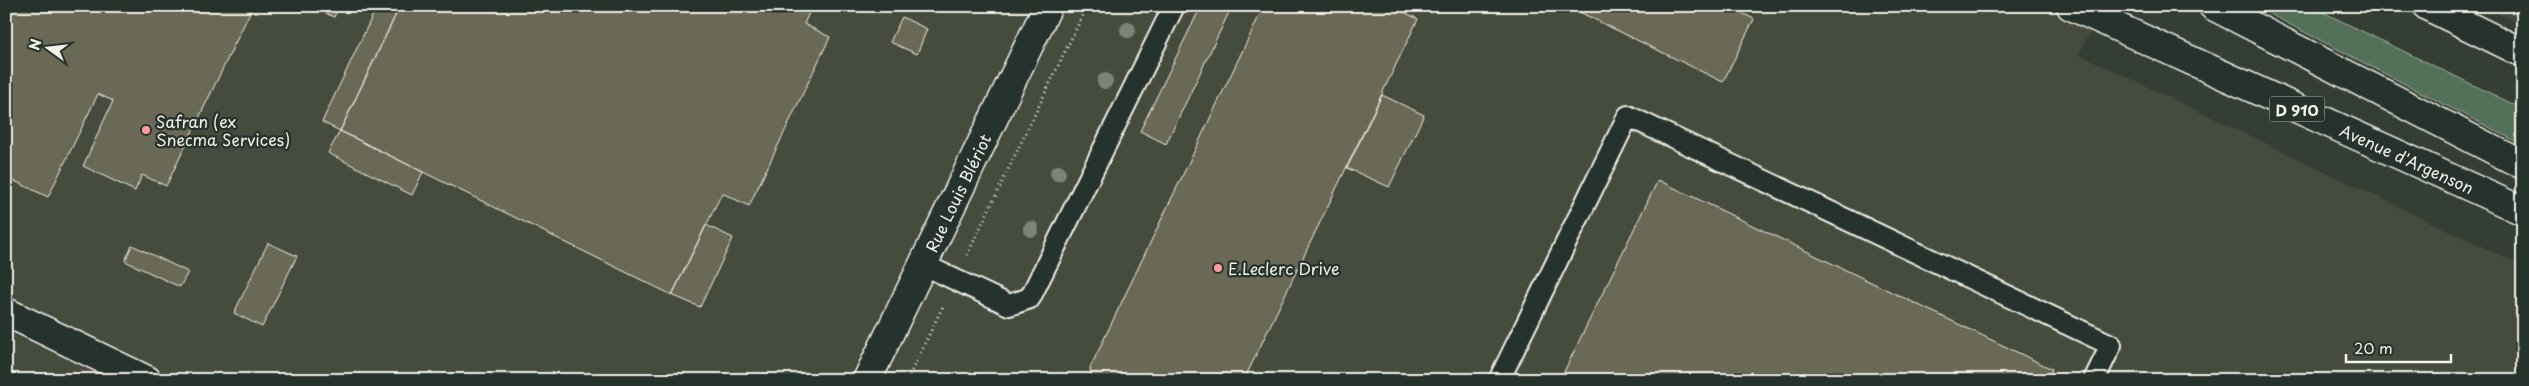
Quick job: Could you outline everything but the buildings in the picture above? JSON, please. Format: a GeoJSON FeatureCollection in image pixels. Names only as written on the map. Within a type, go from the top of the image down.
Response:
{"type":"FeatureCollection","features":[{"type":"Feature","properties":{"kind":"main road","name":"Rue Louis Blériot"},"geometry":{"type":"LineString","coordinates":[[867,380],[1048,6]]}},
{"type":"Feature","properties":{"kind":"main road","name":"Avenue d'Argenson"},"geometry":{"type":"LineString","coordinates":[[2072,6],[2523,211]]}},
{"type":"Feature","properties":{"kind":"main road"},"geometry":{"type":"LineString","coordinates":[[2213,6],[2523,165]]}},
{"type":"Feature","properties":{"kind":"main road"},"geometry":{"type":"LineString","coordinates":[[2427,6],[2523,53]]}},
{"type":"Feature","properties":{"kind":"main road"},"geometry":{"type":"LineString","coordinates":[[6,312],[114,373],[147,380]]}},
{"type":"Feature","properties":{"kind":"lane"},"geometry":{"type":"LineString","coordinates":[[922,264],[1009,305],[1030,298],[1174,6]]}},
{"type":"Feature","properties":{"kind":"lane"},"geometry":{"type":"LineString","coordinates":[[1499,380],[1628,116],[2111,344],[2094,380]]}},
{"type":"Feature","properties":{"kind":"path"},"geometry":{"type":"LineString","coordinates":[[907,380],[1087,6]]}},
{"type":"Feature","properties":{"kind":"shaded area"},"geometry":{"type":"Polygon","coordinates":[[[6,6],[2103,6],[2079,54],[2523,266],[2523,380],[6,380],[6,6]]]}},
{"type":"Feature","properties":{"kind":"shaded area"},"geometry":{"type":"Polygon","coordinates":[[[2484,6],[2523,6],[2523,26],[2484,6]]]}},
{"type":"Feature","properties":{"kind":"green space"},"geometry":{"type":"Polygon","coordinates":[[[2254,6],[2310,6],[2523,109],[2523,145],[2254,6]]]}},
{"type":"Feature","properties":{"kind":"place","name":"Safran (ex Snecma Services)"},"geometry":{"type":"Point","coordinates":[146,130]}},
{"type":"Feature","properties":{"kind":"place","name":"E.Leclerc Drive"},"geometry":{"type":"Point","coordinates":[1218,268]}}]}
